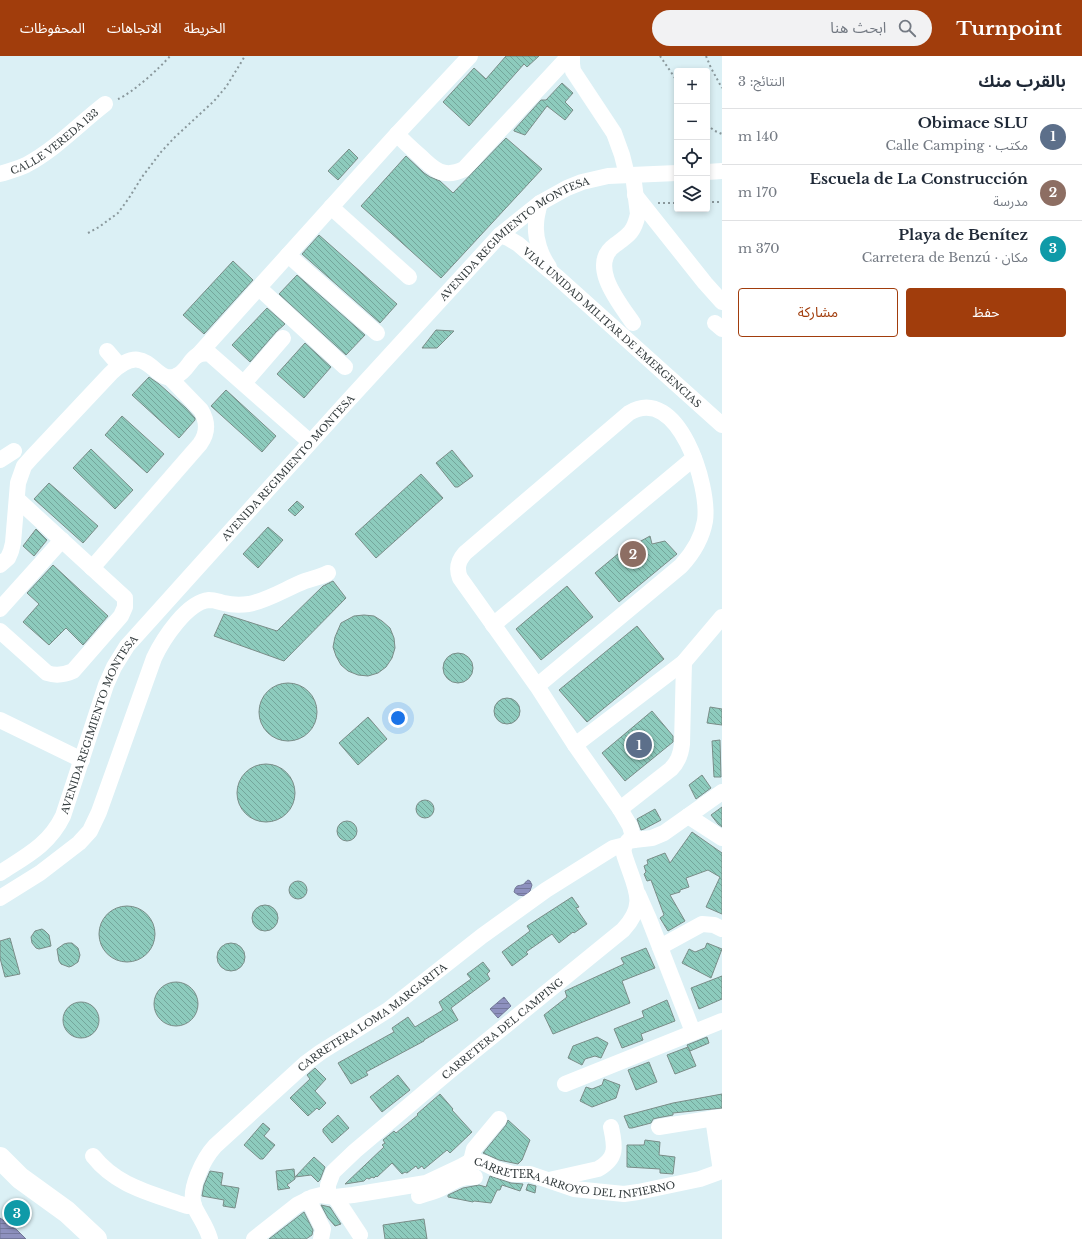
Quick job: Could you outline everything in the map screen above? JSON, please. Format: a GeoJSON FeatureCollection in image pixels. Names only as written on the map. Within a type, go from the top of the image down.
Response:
{"type":"FeatureCollection","features":[{"type":"Feature","properties":{"kind":"highway"},"geometry":{"type":"LineString","coordinates":[[0,1158],[20,1178],[67,1212],[96,1239]]}},
{"type":"Feature","properties":{"kind":"street"},"geometry":{"type":"LineString","coordinates":[[170,378],[181,373],[198,355],[397,134],[470,56]]}},
{"type":"Feature","properties":{"kind":"street"},"geometry":{"type":"LineString","coordinates":[[397,134],[432,168],[444,173],[460,171],[464,169],[571,56]]}},
{"type":"Feature","properties":{"kind":"street"},"geometry":{"type":"LineString","coordinates":[[571,56],[573,71],[608,122],[619,144],[636,195],[638,214],[633,229],[625,238],[615,244],[609,251],[604,261],[606,278],[613,293],[633,323]]}},
{"type":"Feature","properties":{"kind":"street","name":"CALLE VEREDA 133"},"geometry":{"type":"LineString","coordinates":[[0,174],[25,166],[41,156],[61,142],[106,104]]}},
{"type":"Feature","properties":{"kind":"street"},"geometry":{"type":"LineString","coordinates":[[710,172],[722,171]]}},
{"type":"Feature","properties":{"kind":"street","name":"AVENIDA REGIMIENTO MONTESA"},"geometry":{"type":"LineString","coordinates":[[0,873],[38,848],[54,832],[63,816],[106,685],[114,667],[127,646],[310,442],[500,235],[553,194],[582,182],[608,176],[674,173]]}},
{"type":"Feature","properties":{"kind":"street"},"geometry":{"type":"LineString","coordinates":[[636,195],[700,277],[722,302]]}},
{"type":"Feature","properties":{"kind":"street"},"geometry":{"type":"LineString","coordinates":[[540,203],[536,226],[538,243],[544,259],[556,276]]}},
{"type":"Feature","properties":{"kind":"street"},"geometry":{"type":"LineString","coordinates":[[331,207],[409,277]]}},
{"type":"Feature","properties":{"kind":"street"},"geometry":{"type":"LineString","coordinates":[[516,222],[538,243]]}},
{"type":"Feature","properties":{"kind":"street","name":"VIAL UNIDAD MILITAR DE EMERGENCIAS"},"geometry":{"type":"LineString","coordinates":[[500,235],[518,244],[556,276],[722,425]]}},
{"type":"Feature","properties":{"kind":"street"},"geometry":{"type":"LineString","coordinates":[[288,255],[377,334]]}},
{"type":"Feature","properties":{"kind":"street"},"geometry":{"type":"LineString","coordinates":[[259,288],[345,367]]}},
{"type":"Feature","properties":{"kind":"street"},"geometry":{"type":"LineString","coordinates":[[244,383],[283,338]]}},
{"type":"Feature","properties":{"kind":"street"},"geometry":{"type":"LineString","coordinates":[[107,351],[119,365]]}},
{"type":"Feature","properties":{"kind":"street"},"geometry":{"type":"LineString","coordinates":[[198,355],[205,353],[210,354],[310,442]]}},
{"type":"Feature","properties":{"kind":"street"},"geometry":{"type":"LineString","coordinates":[[0,565],[8,558],[13,543],[20,477],[28,461],[119,365],[132,360],[142,360],[164,376],[170,378],[201,410],[207,426],[204,438],[200,444],[92,568]]}},
{"type":"Feature","properties":{"kind":"street","name":"CARRETERA DEL CAMPING"},"geometry":{"type":"LineString","coordinates":[[331,1197],[328,1185],[332,1172],[451,1070],[623,930],[633,917],[638,905],[638,894],[624,852],[629,842],[630,826],[537,686],[460,578],[458,566],[462,557],[629,413],[645,407],[651,407],[662,411],[676,426],[685,439],[694,458],[701,479],[705,506],[705,520],[693,550],[681,566],[537,686]]}},
{"type":"Feature","properties":{"kind":"street"},"geometry":{"type":"LineString","coordinates":[[0,460],[14,451]]}},
{"type":"Feature","properties":{"kind":"street"},"geometry":{"type":"LineString","coordinates":[[493,625],[694,458]]}},
{"type":"Feature","properties":{"kind":"street"},"geometry":{"type":"LineString","coordinates":[[0,631],[47,673],[62,675],[73,671],[121,616],[125,608],[125,598],[17,499]]}},
{"type":"Feature","properties":{"kind":"street"},"geometry":{"type":"LineString","coordinates":[[0,609],[62,540]]}},
{"type":"Feature","properties":{"kind":"street"},"geometry":{"type":"LineString","coordinates":[[0,898],[40,873],[79,843],[90,832],[99,812],[154,658],[167,634],[193,606],[204,601],[211,600],[233,604],[261,601],[306,580],[322,577],[328,573]]}},
{"type":"Feature","properties":{"kind":"street"},"geometry":{"type":"LineString","coordinates":[[575,745],[684,662],[722,617]]}},
{"type":"Feature","properties":{"kind":"street"},"geometry":{"type":"LineString","coordinates":[[620,810],[671,770],[680,755],[682,744],[684,662]]}},
{"type":"Feature","properties":{"kind":"street"},"geometry":{"type":"LineString","coordinates":[[0,720],[82,760]]}},
{"type":"Feature","properties":{"kind":"street","name":"CARRETERA LOMA MARGARITA"},"geometry":{"type":"LineString","coordinates":[[194,1205],[194,1187],[204,1161],[211,1150],[306,1063],[388,1010],[482,936],[546,890],[608,851],[629,842],[658,836],[722,792]]}},
{"type":"Feature","properties":{"kind":"street"},"geometry":{"type":"LineString","coordinates":[[688,816],[722,838]]}},
{"type":"Feature","properties":{"kind":"street"},"geometry":{"type":"LineString","coordinates":[[638,894],[693,1032]]}},
{"type":"Feature","properties":{"kind":"street"},"geometry":{"type":"LineString","coordinates":[[633,917],[640,916],[649,919]]}},
{"type":"Feature","properties":{"kind":"street"},"geometry":{"type":"LineString","coordinates":[[660,947],[702,924],[714,925],[722,929]]}},
{"type":"Feature","properties":{"kind":"street"},"geometry":{"type":"LineString","coordinates":[[565,1084],[722,1021]]}},
{"type":"Feature","properties":{"kind":"street"},"geometry":{"type":"LineString","coordinates":[[659,1127],[717,1117],[722,1171]]}},
{"type":"Feature","properties":{"kind":"street"},"geometry":{"type":"LineString","coordinates":[[471,1161],[474,1149],[499,1119]]}},
{"type":"Feature","properties":{"kind":"street"},"geometry":{"type":"LineString","coordinates":[[549,1180],[598,1169],[608,1162],[614,1152],[615,1147],[611,1127]]}},
{"type":"Feature","properties":{"kind":"street"},"geometry":{"type":"LineString","coordinates":[[93,1156],[112,1176],[126,1184],[187,1206],[194,1205],[205,1225],[210,1239]]}},
{"type":"Feature","properties":{"kind":"street","name":"CARRETERA ARROYO DEL INFIERNO"},"geometry":{"type":"LineString","coordinates":[[254,1239],[297,1205],[308,1199],[321,1195],[331,1197],[425,1191],[471,1161],[476,1160],[496,1169],[513,1174],[530,1174],[574,1189],[624,1194],[700,1179],[722,1171]]}},
{"type":"Feature","properties":{"kind":"street"},"geometry":{"type":"LineString","coordinates":[[425,1191],[438,1189],[457,1179],[475,1177]]}},
{"type":"Feature","properties":{"kind":"street"},"geometry":{"type":"LineString","coordinates":[[331,1197],[360,1235]]}},
{"type":"Feature","properties":{"kind":"street"},"geometry":{"type":"LineString","coordinates":[[308,1199],[322,1230],[321,1239]]}},
{"type":"Feature","properties":{"kind":"path"},"geometry":{"type":"LineString","coordinates":[[106,104],[124,96],[157,69],[170,56]]}},
{"type":"Feature","properties":{"kind":"path"},"geometry":{"type":"LineString","coordinates":[[88,233],[99,228],[118,213],[161,152],[214,101],[226,87],[245,56]]}},
{"type":"Feature","properties":{"kind":"path"},"geometry":{"type":"LineString","coordinates":[[660,56],[674,77]]}},
{"type":"Feature","properties":{"kind":"path"},"geometry":{"type":"LineString","coordinates":[[706,56],[722,88]]}},
{"type":"Feature","properties":{"kind":"path"},"geometry":{"type":"LineString","coordinates":[[710,127],[722,134]]}},
{"type":"Feature","properties":{"kind":"path"},"geometry":{"type":"LineString","coordinates":[[710,202],[722,202]]}},
{"type":"Feature","properties":{"kind":"water"},"geometry":{"type":"Polygon","coordinates":[[[528,880],[532,885],[530,891],[525,896],[518,895],[514,892],[517,886],[524,884],[528,880]]]}},
{"type":"Feature","properties":{"kind":"water"},"geometry":{"type":"Polygon","coordinates":[[[504,997],[511,1006],[498,1018],[490,1009],[504,997]]]}},
{"type":"Feature","properties":{"kind":"water"},"geometry":{"type":"Polygon","coordinates":[[[0,1218],[17,1230],[26,1239],[0,1239],[0,1218]]]}},
{"type":"Feature","properties":{"kind":"building"},"geometry":{"type":"Polygon","coordinates":[[[506,56],[539,56],[527,67],[524,64],[469,126],[443,102],[474,68],[486,79],[506,56]]]}},
{"type":"Feature","properties":{"kind":"building"},"geometry":{"type":"Polygon","coordinates":[[[562,83],[573,93],[565,102],[573,110],[565,120],[547,106],[525,135],[514,131],[541,100],[546,100],[562,83]]]}},
{"type":"Feature","properties":{"kind":"building"},"geometry":{"type":"Polygon","coordinates":[[[506,138],[542,169],[441,278],[361,206],[406,156],[424,173],[440,181],[453,193],[506,138]]]}},
{"type":"Feature","properties":{"kind":"building"},"geometry":{"type":"Polygon","coordinates":[[[349,149],[358,158],[338,180],[328,171],[349,149]]]}},
{"type":"Feature","properties":{"kind":"building"},"geometry":{"type":"Polygon","coordinates":[[[319,235],[397,304],[380,323],[302,254],[319,235]]]}},
{"type":"Feature","properties":{"kind":"building"},"geometry":{"type":"Polygon","coordinates":[[[233,261],[253,280],[204,334],[183,315],[233,261]]]}},
{"type":"Feature","properties":{"kind":"building"},"geometry":{"type":"Polygon","coordinates":[[[297,275],[365,335],[346,355],[279,294],[297,275]]]}},
{"type":"Feature","properties":{"kind":"building"},"geometry":{"type":"Polygon","coordinates":[[[267,308],[285,324],[276,332],[250,362],[232,345],[267,308]]]}},
{"type":"Feature","properties":{"kind":"building"},"geometry":{"type":"Polygon","coordinates":[[[436,330],[454,331],[437,348],[422,348],[436,330]]]}},
{"type":"Feature","properties":{"kind":"building"},"geometry":{"type":"Polygon","coordinates":[[[305,343],[331,367],[304,398],[277,374],[305,343]]]}},
{"type":"Feature","properties":{"kind":"building"},"geometry":{"type":"Polygon","coordinates":[[[149,377],[186,408],[195,418],[195,420],[179,438],[132,395],[149,377]]]}},
{"type":"Feature","properties":{"kind":"building"},"geometry":{"type":"Polygon","coordinates":[[[226,390],[276,436],[262,452],[211,406],[226,390]]]}},
{"type":"Feature","properties":{"kind":"building"},"geometry":{"type":"Polygon","coordinates":[[[122,416],[164,454],[147,473],[105,435],[122,416]]]}},
{"type":"Feature","properties":{"kind":"building"},"geometry":{"type":"Polygon","coordinates":[[[91,449],[133,490],[115,509],[73,468],[91,449]]]}},
{"type":"Feature","properties":{"kind":"building"},"geometry":{"type":"Polygon","coordinates":[[[452,450],[473,476],[458,487],[455,487],[436,463],[452,450]]]}},
{"type":"Feature","properties":{"kind":"building"},"geometry":{"type":"Polygon","coordinates":[[[421,474],[443,498],[376,558],[355,534],[421,474]]]}},
{"type":"Feature","properties":{"kind":"building"},"geometry":{"type":"Polygon","coordinates":[[[49,483],[98,526],[83,543],[34,499],[49,483]]]}},
{"type":"Feature","properties":{"kind":"building"},"geometry":{"type":"Polygon","coordinates":[[[297,501],[304,507],[295,516],[288,510],[297,501]]]}},
{"type":"Feature","properties":{"kind":"building"},"geometry":{"type":"Polygon","coordinates":[[[268,527],[283,540],[258,568],[243,554],[268,527]]]}},
{"type":"Feature","properties":{"kind":"building"},"geometry":{"type":"Polygon","coordinates":[[[36,529],[47,540],[34,556],[23,546],[36,529]]]}},
{"type":"Feature","properties":{"kind":"building"},"geometry":{"type":"Polygon","coordinates":[[[650,536],[652,544],[665,541],[677,554],[619,602],[595,573],[619,553],[650,536]]]}},
{"type":"Feature","properties":{"kind":"building"},"geometry":{"type":"Polygon","coordinates":[[[53,565],[108,616],[83,645],[66,628],[49,645],[23,622],[39,604],[27,593],[53,565]]]}},
{"type":"Feature","properties":{"kind":"building"},"geometry":{"type":"Polygon","coordinates":[[[333,581],[346,598],[284,661],[214,636],[224,614],[277,631],[323,586],[333,581]]]}},
{"type":"Feature","properties":{"kind":"building"},"geometry":{"type":"Polygon","coordinates":[[[567,586],[593,617],[541,660],[516,629],[567,586]]]}},
{"type":"Feature","properties":{"kind":"building"},"geometry":{"type":"Polygon","coordinates":[[[354,616],[374,616],[390,628],[394,638],[395,648],[392,658],[386,667],[378,673],[368,676],[358,675],[348,671],[341,665],[333,647],[335,637],[341,623],[354,616]]]}},
{"type":"Feature","properties":{"kind":"building"},"geometry":{"type":"Polygon","coordinates":[[[637,626],[664,659],[587,722],[559,690],[637,626]]]}},
{"type":"Feature","properties":{"kind":"building"},"geometry":{"type":"Polygon","coordinates":[[[458,653],[469,657],[473,668],[469,679],[458,683],[447,679],[443,668],[447,657],[458,653]]]}},
{"type":"Feature","properties":{"kind":"building"},"geometry":{"type":"Polygon","coordinates":[[[288,683],[299,685],[312,696],[315,701],[317,712],[315,723],[304,736],[299,739],[288,741],[277,739],[264,728],[261,723],[259,712],[261,701],[272,688],[277,685],[288,683]]]}},
{"type":"Feature","properties":{"kind":"building"},"geometry":{"type":"Polygon","coordinates":[[[507,698],[516,702],[520,711],[516,720],[507,724],[498,720],[494,711],[498,702],[507,698]]]}},
{"type":"Feature","properties":{"kind":"building"},"geometry":{"type":"Polygon","coordinates":[[[710,707],[722,709],[722,725],[707,723],[710,707]]]}},
{"type":"Feature","properties":{"kind":"building"},"geometry":{"type":"Polygon","coordinates":[[[652,711],[673,736],[673,742],[625,781],[602,753],[652,711]]]}},
{"type":"Feature","properties":{"kind":"building"},"geometry":{"type":"Polygon","coordinates":[[[368,717],[387,739],[358,765],[339,743],[368,717]]]}},
{"type":"Feature","properties":{"kind":"building"},"geometry":{"type":"Polygon","coordinates":[[[720,740],[721,777],[714,777],[712,741],[720,740]]]}},
{"type":"Feature","properties":{"kind":"building"},"geometry":{"type":"Polygon","coordinates":[[[260,764],[272,764],[287,772],[295,787],[295,799],[287,814],[272,822],[260,822],[245,814],[237,799],[237,787],[245,772],[260,764]]]}},
{"type":"Feature","properties":{"kind":"building"},"geometry":{"type":"Polygon","coordinates":[[[702,775],[711,788],[696,799],[689,785],[702,775]]]}},
{"type":"Feature","properties":{"kind":"building"},"geometry":{"type":"Polygon","coordinates":[[[425,800],[431,803],[434,809],[431,815],[425,818],[419,815],[416,809],[419,803],[425,800]]]}},
{"type":"Feature","properties":{"kind":"building"},"geometry":{"type":"Polygon","coordinates":[[[722,807],[722,827],[711,815],[722,807]]]}},
{"type":"Feature","properties":{"kind":"building"},"geometry":{"type":"Polygon","coordinates":[[[655,809],[661,820],[641,830],[637,819],[655,809]]]}},
{"type":"Feature","properties":{"kind":"building"},"geometry":{"type":"Polygon","coordinates":[[[347,821],[354,824],[357,831],[354,838],[347,841],[340,838],[337,831],[340,824],[347,821]]]}},
{"type":"Feature","properties":{"kind":"building"},"geometry":{"type":"Polygon","coordinates":[[[692,832],[722,853],[722,914],[706,907],[720,877],[708,870],[686,878],[689,887],[670,895],[685,921],[668,931],[660,918],[664,915],[651,880],[647,881],[644,874],[646,872],[644,866],[648,864],[647,860],[665,853],[670,863],[692,832]]]}},
{"type":"Feature","properties":{"kind":"building"},"geometry":{"type":"Polygon","coordinates":[[[298,881],[304,884],[307,890],[304,896],[298,899],[292,896],[289,890],[292,884],[298,881]]]}},
{"type":"Feature","properties":{"kind":"building"},"geometry":{"type":"Polygon","coordinates":[[[572,897],[579,907],[576,908],[587,924],[574,933],[573,932],[559,943],[552,934],[526,952],[528,954],[512,966],[502,952],[530,931],[527,926],[572,897]]]}},
{"type":"Feature","properties":{"kind":"building"},"geometry":{"type":"Polygon","coordinates":[[[265,905],[274,909],[278,918],[274,927],[265,931],[256,927],[252,918],[256,909],[265,905]]]}},
{"type":"Feature","properties":{"kind":"building"},"geometry":{"type":"Polygon","coordinates":[[[122,906],[132,906],[147,914],[153,923],[155,934],[153,945],[147,954],[132,962],[122,962],[111,957],[104,950],[99,939],[99,929],[104,918],[111,911],[122,906]]]}},
{"type":"Feature","properties":{"kind":"building"},"geometry":{"type":"Polygon","coordinates":[[[42,929],[49,935],[51,946],[39,949],[32,943],[31,937],[35,931],[42,929]]]}},
{"type":"Feature","properties":{"kind":"building"},"geometry":{"type":"Polygon","coordinates":[[[10,938],[20,974],[5,977],[0,958],[0,941],[10,938]]]}},
{"type":"Feature","properties":{"kind":"building"},"geometry":{"type":"Polygon","coordinates":[[[68,943],[72,943],[78,948],[80,955],[78,962],[69,967],[61,964],[59,961],[57,949],[68,943]]]}},
{"type":"Feature","properties":{"kind":"building"},"geometry":{"type":"Polygon","coordinates":[[[231,943],[241,947],[245,957],[241,967],[231,971],[221,967],[217,957],[221,947],[231,943]]]}},
{"type":"Feature","properties":{"kind":"building"},"geometry":{"type":"Polygon","coordinates":[[[707,943],[722,949],[711,978],[682,963],[689,949],[695,952],[705,948],[707,943]]]}},
{"type":"Feature","properties":{"kind":"building"},"geometry":{"type":"Polygon","coordinates":[[[646,948],[655,968],[622,981],[630,1003],[553,1034],[544,1015],[567,997],[565,991],[624,964],[621,958],[646,948]]]}},
{"type":"Feature","properties":{"kind":"building"},"geometry":{"type":"Polygon","coordinates":[[[483,962],[490,971],[487,974],[490,979],[451,1008],[458,1020],[424,1041],[366,1072],[368,1075],[351,1084],[338,1063],[394,1032],[392,1028],[408,1017],[415,1027],[443,1010],[439,1002],[471,979],[467,974],[483,962]]]}},
{"type":"Feature","properties":{"kind":"building"},"geometry":{"type":"Polygon","coordinates":[[[722,976],[722,999],[699,1009],[691,988],[722,976]]]}},
{"type":"Feature","properties":{"kind":"building"},"geometry":{"type":"Polygon","coordinates":[[[176,982],[188,986],[194,992],[198,1004],[194,1016],[188,1022],[176,1026],[164,1022],[158,1016],[154,1004],[158,992],[164,986],[176,982]]]}},
{"type":"Feature","properties":{"kind":"building"},"geometry":{"type":"Polygon","coordinates":[[[667,1000],[675,1021],[641,1034],[643,1040],[622,1048],[614,1029],[644,1017],[642,1011],[667,1000]]]}},
{"type":"Feature","properties":{"kind":"building"},"geometry":{"type":"Polygon","coordinates":[[[81,1002],[91,1005],[96,1010],[99,1020],[96,1030],[91,1035],[81,1038],[71,1035],[66,1030],[63,1020],[66,1010],[71,1005],[81,1002]]]}},
{"type":"Feature","properties":{"kind":"building"},"geometry":{"type":"Polygon","coordinates":[[[597,1037],[608,1043],[601,1058],[595,1056],[585,1059],[582,1065],[568,1058],[573,1046],[597,1037]]]}},
{"type":"Feature","properties":{"kind":"building"},"geometry":{"type":"Polygon","coordinates":[[[707,1037],[709,1043],[690,1051],[687,1045],[707,1037]]]}},
{"type":"Feature","properties":{"kind":"building"},"geometry":{"type":"Polygon","coordinates":[[[688,1047],[696,1066],[675,1074],[667,1055],[688,1047]]]}},
{"type":"Feature","properties":{"kind":"building"},"geometry":{"type":"Polygon","coordinates":[[[649,1062],[657,1082],[636,1090],[628,1070],[649,1062]]]}},
{"type":"Feature","properties":{"kind":"building"},"geometry":{"type":"Polygon","coordinates":[[[315,1068],[326,1079],[315,1091],[326,1103],[319,1110],[317,1108],[308,1116],[290,1098],[310,1079],[307,1075],[315,1068]]]}},
{"type":"Feature","properties":{"kind":"building"},"geometry":{"type":"Polygon","coordinates":[[[398,1075],[410,1090],[382,1112],[370,1097],[398,1075]]]}},
{"type":"Feature","properties":{"kind":"building"},"geometry":{"type":"Polygon","coordinates":[[[604,1079],[620,1085],[616,1098],[592,1107],[580,1101],[586,1087],[592,1089],[602,1085],[604,1079]]]}},
{"type":"Feature","properties":{"kind":"building"},"geometry":{"type":"Polygon","coordinates":[[[440,1094],[472,1132],[450,1153],[447,1150],[424,1169],[422,1166],[418,1169],[416,1166],[407,1173],[405,1172],[402,1174],[392,1163],[377,1177],[345,1184],[384,1147],[382,1145],[385,1143],[383,1140],[394,1131],[396,1133],[440,1094]]]}},
{"type":"Feature","properties":{"kind":"building"},"geometry":{"type":"Polygon","coordinates":[[[722,1094],[722,1108],[673,1113],[673,1115],[653,1119],[651,1123],[632,1128],[629,1128],[624,1116],[673,1103],[722,1094]]]}},
{"type":"Feature","properties":{"kind":"building"},"geometry":{"type":"Polygon","coordinates":[[[338,1115],[349,1128],[332,1143],[323,1132],[323,1129],[338,1115]]]}},
{"type":"Feature","properties":{"kind":"building"},"geometry":{"type":"Polygon","coordinates":[[[508,1120],[530,1140],[522,1160],[518,1164],[499,1160],[483,1153],[506,1125],[508,1120]]]}},
{"type":"Feature","properties":{"kind":"building"},"geometry":{"type":"Polygon","coordinates":[[[263,1123],[270,1129],[264,1136],[275,1145],[263,1159],[260,1159],[244,1145],[263,1123]]]}},
{"type":"Feature","properties":{"kind":"building"},"geometry":{"type":"Polygon","coordinates":[[[645,1140],[660,1142],[659,1155],[675,1157],[673,1174],[660,1173],[660,1169],[627,1167],[627,1145],[644,1145],[645,1140]]]}},
{"type":"Feature","properties":{"kind":"building"},"geometry":{"type":"Polygon","coordinates":[[[314,1157],[325,1167],[320,1180],[318,1182],[311,1175],[295,1177],[314,1157]]]}},
{"type":"Feature","properties":{"kind":"building"},"geometry":{"type":"Polygon","coordinates":[[[294,1169],[295,1179],[287,1185],[290,1188],[278,1190],[276,1171],[294,1169]]]}},
{"type":"Feature","properties":{"kind":"building"},"geometry":{"type":"Polygon","coordinates":[[[210,1171],[223,1173],[221,1185],[239,1188],[235,1208],[223,1206],[224,1200],[202,1196],[204,1185],[210,1171]]]}},
{"type":"Feature","properties":{"kind":"building"},"geometry":{"type":"Polygon","coordinates":[[[490,1176],[511,1183],[523,1184],[520,1191],[502,1185],[500,1190],[497,1190],[491,1203],[473,1202],[448,1197],[448,1195],[463,1188],[479,1185],[486,1187],[490,1176]]]}},
{"type":"Feature","properties":{"kind":"building"},"geometry":{"type":"Polygon","coordinates":[[[528,1184],[536,1186],[535,1193],[526,1190],[528,1184]]]}},
{"type":"Feature","properties":{"kind":"building"},"geometry":{"type":"Polygon","coordinates":[[[321,1205],[330,1207],[341,1224],[335,1226],[328,1218],[321,1205]]]}},
{"type":"Feature","properties":{"kind":"building"},"geometry":{"type":"Polygon","coordinates":[[[304,1212],[313,1230],[312,1235],[306,1239],[269,1239],[304,1212]]]}},
{"type":"Feature","properties":{"kind":"building"},"geometry":{"type":"Polygon","coordinates":[[[424,1219],[427,1239],[385,1239],[383,1225],[424,1219]]]}},
{"type":"Feature","properties":{"kind":"place","name":"Escuela de La Construcción"},"geometry":{"type":"Point","coordinates":[633,554]}},
{"type":"Feature","properties":{"kind":"place","name":"Obimace SLU"},"geometry":{"type":"Point","coordinates":[639,745]}},
{"type":"Feature","properties":{"kind":"place","name":"Playa de Benítez"},"geometry":{"type":"Point","coordinates":[17,1213]}}]}
